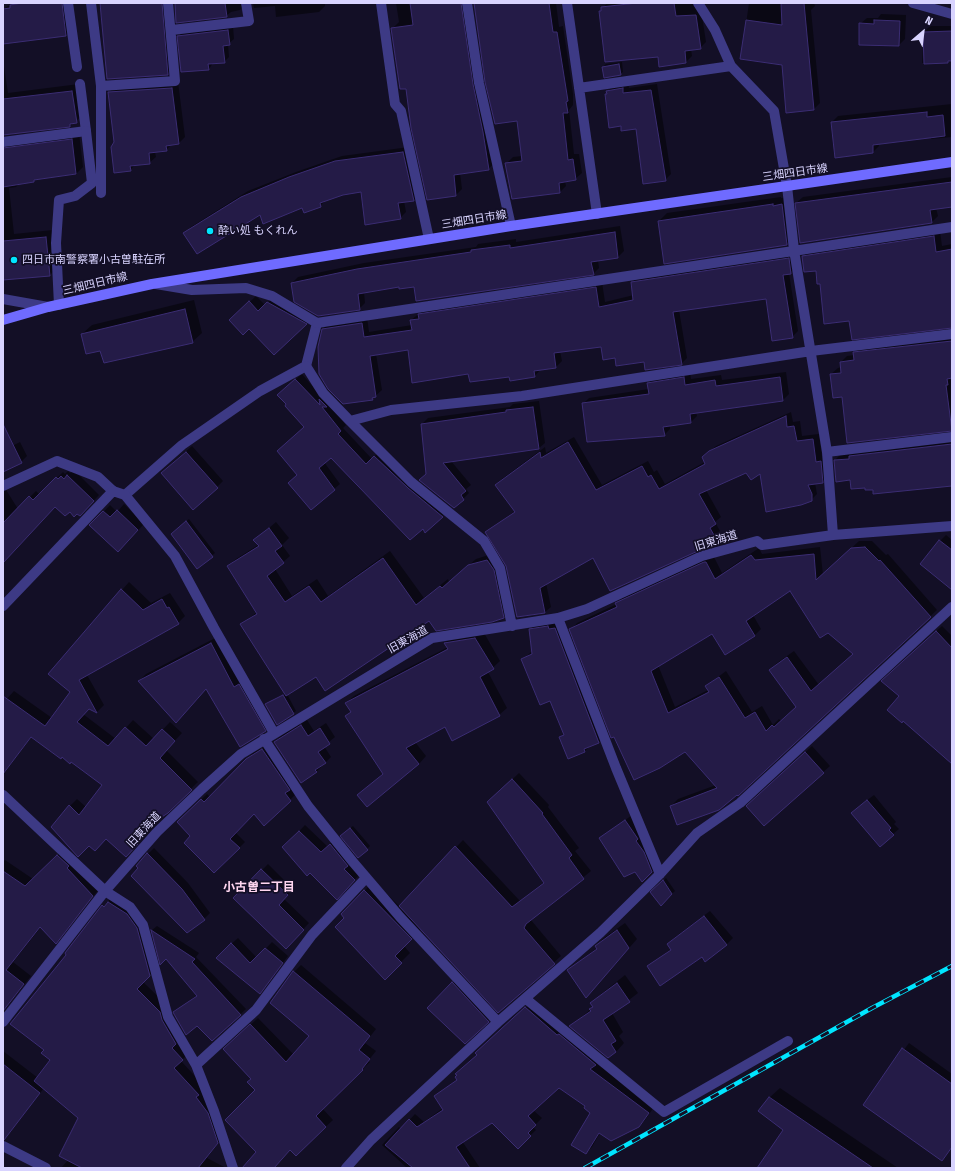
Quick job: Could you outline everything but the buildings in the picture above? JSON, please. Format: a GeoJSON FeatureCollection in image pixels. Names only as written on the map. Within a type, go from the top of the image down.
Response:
{"type":"FeatureCollection","features":[{"type":"Feature","properties":{"kind":"main road","name":"三畑四日市線"},"geometry":{"type":"LineString","coordinates":[[3,320],[48,307],[152,284],[511,226],[952,162]]}},
{"type":"Feature","properties":{"kind":"street"},"geometry":{"type":"LineString","coordinates":[[68,3],[77,67]]}},
{"type":"Feature","properties":{"kind":"street"},"geometry":{"type":"LineString","coordinates":[[91,3],[101,86],[102,193]]}},
{"type":"Feature","properties":{"kind":"street"},"geometry":{"type":"LineString","coordinates":[[101,86],[175,81],[172,30],[168,3]]}},
{"type":"Feature","properties":{"kind":"street"},"geometry":{"type":"LineString","coordinates":[[172,30],[249,21],[246,3]]}},
{"type":"Feature","properties":{"kind":"street"},"geometry":{"type":"LineString","coordinates":[[381,3],[395,104],[401,111],[429,239]]}},
{"type":"Feature","properties":{"kind":"street"},"geometry":{"type":"LineString","coordinates":[[467,3],[479,83],[511,226]]}},
{"type":"Feature","properties":{"kind":"street"},"geometry":{"type":"LineString","coordinates":[[567,3],[597,214]]}},
{"type":"Feature","properties":{"kind":"street"},"geometry":{"type":"LineString","coordinates":[[698,3],[715,30],[731,66],[774,111],[787,186],[794,250],[827,452],[833,535]]}},
{"type":"Feature","properties":{"kind":"street"},"geometry":{"type":"LineString","coordinates":[[913,3],[952,14]]}},
{"type":"Feature","properties":{"kind":"street"},"geometry":{"type":"LineString","coordinates":[[579,88],[731,66]]}},
{"type":"Feature","properties":{"kind":"street"},"geometry":{"type":"LineString","coordinates":[[60,305],[56,243],[59,200],[75,196],[92,183],[80,84]]}},
{"type":"Feature","properties":{"kind":"street"},"geometry":{"type":"LineString","coordinates":[[3,142],[86,131]]}},
{"type":"Feature","properties":{"kind":"street"},"geometry":{"type":"LineString","coordinates":[[152,284],[192,290],[246,288],[272,296],[317,323],[952,227]]}},
{"type":"Feature","properties":{"kind":"street"},"geometry":{"type":"LineString","coordinates":[[3,299],[48,307]]}},
{"type":"Feature","properties":{"kind":"street"},"geometry":{"type":"LineString","coordinates":[[317,323],[306,366],[323,393],[411,482],[484,541],[500,568],[512,626]]}},
{"type":"Feature","properties":{"kind":"street"},"geometry":{"type":"LineString","coordinates":[[350,421],[391,410],[522,396],[811,351],[952,334]]}},
{"type":"Feature","properties":{"kind":"street"},"geometry":{"type":"LineString","coordinates":[[125,495],[182,445],[260,391],[306,366]]}},
{"type":"Feature","properties":{"kind":"street"},"geometry":{"type":"LineString","coordinates":[[827,452],[952,437]]}},
{"type":"Feature","properties":{"kind":"street"},"geometry":{"type":"LineString","coordinates":[[3,486],[57,461],[98,477],[113,492],[125,495],[176,556],[214,628],[274,733]]}},
{"type":"Feature","properties":{"kind":"street"},"geometry":{"type":"LineString","coordinates":[[3,606],[113,492]]}},
{"type":"Feature","properties":{"kind":"street","name":"旧東海道"},"geometry":{"type":"LineString","coordinates":[[3,1022],[105,892],[157,832],[241,754],[432,638],[558,618],[587,609],[702,556],[757,541],[762,545],[833,535],[952,526]]}},
{"type":"Feature","properties":{"kind":"street"},"geometry":{"type":"LineString","coordinates":[[346,1168],[371,1140],[498,1022],[600,933],[660,874],[697,833],[740,803],[952,607]]}},
{"type":"Feature","properties":{"kind":"street"},"geometry":{"type":"LineString","coordinates":[[558,618],[616,768],[660,874]]}},
{"type":"Feature","properties":{"kind":"street"},"geometry":{"type":"LineString","coordinates":[[264,739],[308,806],[366,878],[420,939],[498,1022]]}},
{"type":"Feature","properties":{"kind":"street"},"geometry":{"type":"LineString","coordinates":[[3,795],[105,892],[130,907],[143,924],[168,1017],[196,1065],[214,1111],[233,1168]]}},
{"type":"Feature","properties":{"kind":"street"},"geometry":{"type":"LineString","coordinates":[[196,1065],[256,1010],[312,935],[366,878]]}},
{"type":"Feature","properties":{"kind":"street"},"geometry":{"type":"LineString","coordinates":[[526,999],[664,1112],[788,1041]]}},
{"type":"Feature","properties":{"kind":"street"},"geometry":{"type":"LineString","coordinates":[[3,1146],[46,1168]]}},
{"type":"Feature","properties":{"kind":"railway"},"geometry":{"type":"LineString","coordinates":[[585,1168],[872,1008],[952,966]]}},
{"type":"Feature","properties":{"kind":"place","name":"酔い処 もくれん"},"geometry":{"type":"Point","coordinates":[210,231]}},
{"type":"Feature","properties":{"kind":"place","name":"四日市南警察署小古曽駐在所"},"geometry":{"type":"Point","coordinates":[14,260]}},
{"type":"Feature","properties":{"kind":"district","name":"小古曽二丁目"},"geometry":{"type":"Point","coordinates":[259,888]}}]}
